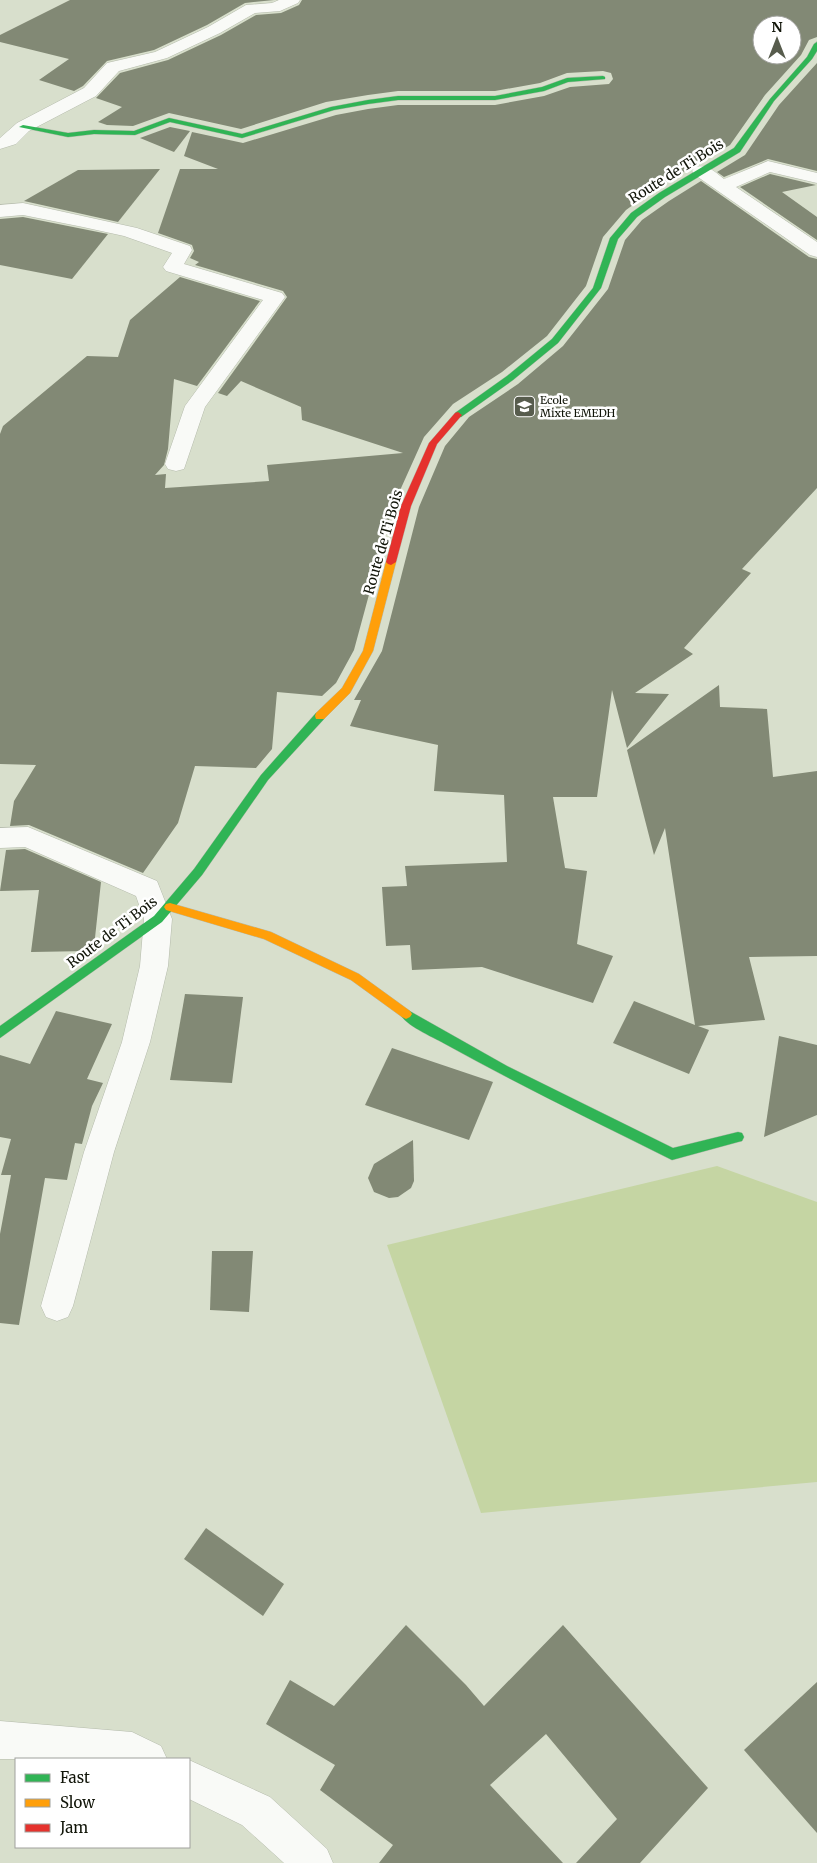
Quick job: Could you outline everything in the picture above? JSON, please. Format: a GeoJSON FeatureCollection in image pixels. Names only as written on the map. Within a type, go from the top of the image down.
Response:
{"type":"FeatureCollection","features":[{"type":"Feature","properties":{"kind":"street"},"geometry":{"type":"LineString","coordinates":[[0,144],[10,140],[23,127],[90,92],[113,68],[161,55],[214,30],[252,8],[274,8],[292,0]]}},
{"type":"Feature","properties":{"kind":"street","name":"Route de Ti Bois"},"geometry":{"type":"LineString","coordinates":[[0,1033],[164,913],[203,865],[258,786],[300,736],[346,690],[368,651],[406,506],[433,443],[461,411],[510,378],[555,341],[597,288],[614,238],[634,215],[737,150],[772,100],[810,58],[817,44]]}},
{"type":"Feature","properties":{"kind":"street"},"geometry":{"type":"LineString","coordinates":[[23,127],[68,135],[94,132],[135,133],[169,120],[242,136],[333,108],[368,102],[398,98],[495,98],[544,89],[568,80],[604,78]]}},
{"type":"Feature","properties":{"kind":"street"},"geometry":{"type":"LineString","coordinates":[[723,186],[768,166],[817,178]]}},
{"type":"Feature","properties":{"kind":"street"},"geometry":{"type":"LineString","coordinates":[[701,171],[817,251]]}},
{"type":"Feature","properties":{"kind":"street"},"geometry":{"type":"LineString","coordinates":[[0,211],[23,209],[130,232],[183,250],[173,267],[275,297],[195,406],[176,464]]}},
{"type":"Feature","properties":{"kind":"street"},"geometry":{"type":"LineString","coordinates":[[0,838],[28,837],[147,890],[164,913],[267,935],[355,976],[420,1024],[503,1070],[672,1154],[738,1137]]}},
{"type":"Feature","properties":{"kind":"street"},"geometry":{"type":"LineString","coordinates":[[58,1306],[99,1152],[136,1042],[164,913]]}},
{"type":"Feature","properties":{"kind":"street"},"geometry":{"type":"LineString","coordinates":[[0,1740],[132,1751],[146,1758]]}},
{"type":"Feature","properties":{"kind":"street"},"geometry":{"type":"LineString","coordinates":[[190,1779],[256,1811],[314,1863]]}},
{"type":"Feature","properties":{"kind":"green space"},"geometry":{"type":"Polygon","coordinates":[[[717,1166],[817,1202],[817,1482],[481,1513],[387,1245],[717,1166]]]}},
{"type":"Feature","properties":{"kind":"building"},"geometry":{"type":"Polygon","coordinates":[[[70,0],[274,0],[245,3],[207,25],[154,50],[107,61],[83,86],[74,91],[39,80],[69,59],[0,42],[0,35],[70,0]]]}},
{"type":"Feature","properties":{"kind":"building"},"geometry":{"type":"Polygon","coordinates":[[[302,0],[817,0],[817,37],[809,40],[802,53],[802,15],[752,15],[752,65],[792,65],[765,95],[730,145],[655,189],[626,210],[603,237],[586,286],[547,336],[502,372],[453,404],[424,437],[393,506],[354,650],[336,683],[322,696],[277,692],[272,749],[256,768],[195,766],[178,823],[143,873],[29,825],[10,826],[14,801],[36,765],[0,764],[0,434],[3,426],[87,356],[118,357],[130,320],[180,277],[260,301],[197,386],[174,379],[168,449],[164,465],[155,475],[166,474],[165,488],[269,481],[267,465],[403,453],[302,420],[301,407],[241,381],[227,396],[218,393],[287,297],[283,291],[195,265],[199,262],[190,258],[194,251],[192,245],[158,233],[180,169],[218,169],[184,156],[192,132],[243,143],[336,115],[368,109],[398,105],[495,105],[544,96],[570,87],[609,84],[613,79],[611,73],[603,71],[567,73],[540,83],[495,91],[398,91],[368,95],[326,102],[241,129],[169,113],[133,126],[107,125],[98,122],[122,107],[96,98],[120,73],[168,60],[221,35],[256,15],[281,13],[299,5],[302,0]]]}},
{"type":"Feature","properties":{"kind":"building"},"geometry":{"type":"Polygon","coordinates":[[[817,63],[817,171],[768,159],[724,177],[717,172],[745,155],[779,105],[817,63]]]}},
{"type":"Feature","properties":{"kind":"building"},"geometry":{"type":"Polygon","coordinates":[[[170,127],[190,131],[174,152],[140,138],[170,127]]]}},
{"type":"Feature","properties":{"kind":"building"},"geometry":{"type":"Polygon","coordinates":[[[160,169],[118,222],[24,201],[78,170],[160,169]]]}},
{"type":"Feature","properties":{"kind":"building"},"geometry":{"type":"Polygon","coordinates":[[[770,174],[816,185],[782,192],[817,217],[817,240],[740,187],[770,174]]]}},
{"type":"Feature","properties":{"kind":"building"},"geometry":{"type":"Polygon","coordinates":[[[701,181],[809,257],[817,259],[817,488],[742,569],[751,573],[684,648],[693,654],[635,693],[669,694],[627,748],[612,690],[597,797],[553,797],[565,868],[587,871],[577,944],[613,956],[593,1003],[482,967],[412,970],[410,945],[386,946],[382,887],[407,886],[405,866],[507,862],[504,795],[434,791],[438,745],[350,726],[361,700],[354,700],[382,651],[419,507],[445,446],[469,417],[518,384],[563,346],[608,289],[625,240],[642,220],[701,181]]]}},
{"type":"Feature","properties":{"kind":"building"},"geometry":{"type":"Polygon","coordinates":[[[23,217],[108,234],[72,279],[0,265],[0,219],[23,217]]]}},
{"type":"Feature","properties":{"kind":"building"},"geometry":{"type":"Polygon","coordinates":[[[719,685],[720,707],[767,709],[773,777],[817,771],[817,956],[749,957],[765,1020],[698,1026],[709,1030],[689,1074],[613,1043],[634,1001],[695,1025],[665,828],[654,855],[627,750],[719,685]]]}},
{"type":"Feature","properties":{"kind":"building"},"geometry":{"type":"Polygon","coordinates":[[[25,849],[101,882],[94,947],[89,951],[31,952],[39,890],[0,891],[6,850],[25,849]]]}},
{"type":"Feature","properties":{"kind":"building"},"geometry":{"type":"Polygon","coordinates":[[[185,994],[243,997],[232,1083],[170,1080],[185,994]]]}},
{"type":"Feature","properties":{"kind":"building"},"geometry":{"type":"Polygon","coordinates":[[[56,1011],[112,1024],[87,1079],[103,1083],[92,1106],[82,1144],[75,1143],[67,1180],[45,1178],[19,1325],[0,1323],[0,1234],[11,1175],[1,1175],[11,1139],[0,1137],[0,1055],[30,1064],[56,1011]]]}},
{"type":"Feature","properties":{"kind":"building"},"geometry":{"type":"Polygon","coordinates":[[[779,1036],[817,1045],[817,1115],[764,1137],[779,1036]]]}},
{"type":"Feature","properties":{"kind":"building"},"geometry":{"type":"Polygon","coordinates":[[[392,1048],[493,1082],[469,1140],[365,1105],[392,1048]]]}},
{"type":"Feature","properties":{"kind":"building"},"geometry":{"type":"Polygon","coordinates":[[[413,1140],[414,1181],[411,1188],[398,1197],[389,1198],[374,1192],[368,1178],[374,1164],[413,1140]]]}},
{"type":"Feature","properties":{"kind":"building"},"geometry":{"type":"Polygon","coordinates":[[[212,1251],[253,1251],[249,1312],[210,1310],[212,1251]]]}},
{"type":"Feature","properties":{"kind":"building"},"geometry":{"type":"Polygon","coordinates":[[[206,1528],[284,1584],[263,1616],[184,1559],[206,1528]]]}},
{"type":"Feature","properties":{"kind":"building"},"geometry":{"type":"Polygon","coordinates":[[[406,1625],[466,1685],[484,1706],[563,1625],[708,1788],[640,1863],[576,1863],[617,1819],[546,1734],[490,1785],[563,1863],[379,1863],[393,1845],[320,1790],[335,1765],[266,1724],[290,1680],[334,1706],[406,1625]]]}},
{"type":"Feature","properties":{"kind":"building"},"geometry":{"type":"Polygon","coordinates":[[[817,1682],[817,1833],[744,1750],[817,1682]]]}},
{"type":"Feature","properties":{"kind":"traffic: fast"},"geometry":{"type":"LineString","coordinates":[[458,415],[510,378],[555,341],[597,288],[614,238],[634,215],[662,195],[737,150],[772,100],[810,58],[817,44]]}},
{"type":"Feature","properties":{"kind":"traffic: fast"},"geometry":{"type":"LineString","coordinates":[[23,127],[68,135],[94,132],[135,133],[169,120],[242,136],[333,108],[368,102],[398,98],[495,98],[544,89],[567,80],[603,78]]}},
{"type":"Feature","properties":{"kind":"traffic: fast"},"geometry":{"type":"LineString","coordinates":[[0,1033],[158,919],[198,872],[264,778],[287,750],[320,716]]}},
{"type":"Feature","properties":{"kind":"traffic: fast"},"geometry":{"type":"LineString","coordinates":[[406,1014],[420,1024],[503,1070],[672,1154],[738,1137]]}},
{"type":"Feature","properties":{"kind":"traffic: slow"},"geometry":{"type":"LineString","coordinates":[[320,716],[346,690],[368,651],[391,562]]}},
{"type":"Feature","properties":{"kind":"traffic: slow"},"geometry":{"type":"LineString","coordinates":[[170,907],[267,935],[355,977],[406,1014]]}},
{"type":"Feature","properties":{"kind":"traffic: jam"},"geometry":{"type":"LineString","coordinates":[[391,562],[406,506],[433,443],[458,415]]}},
{"type":"Feature","properties":{"kind":"place","name":"Ecole Mixte EMEDH"},"geometry":{"type":"Point","coordinates":[524,406]}}]}
